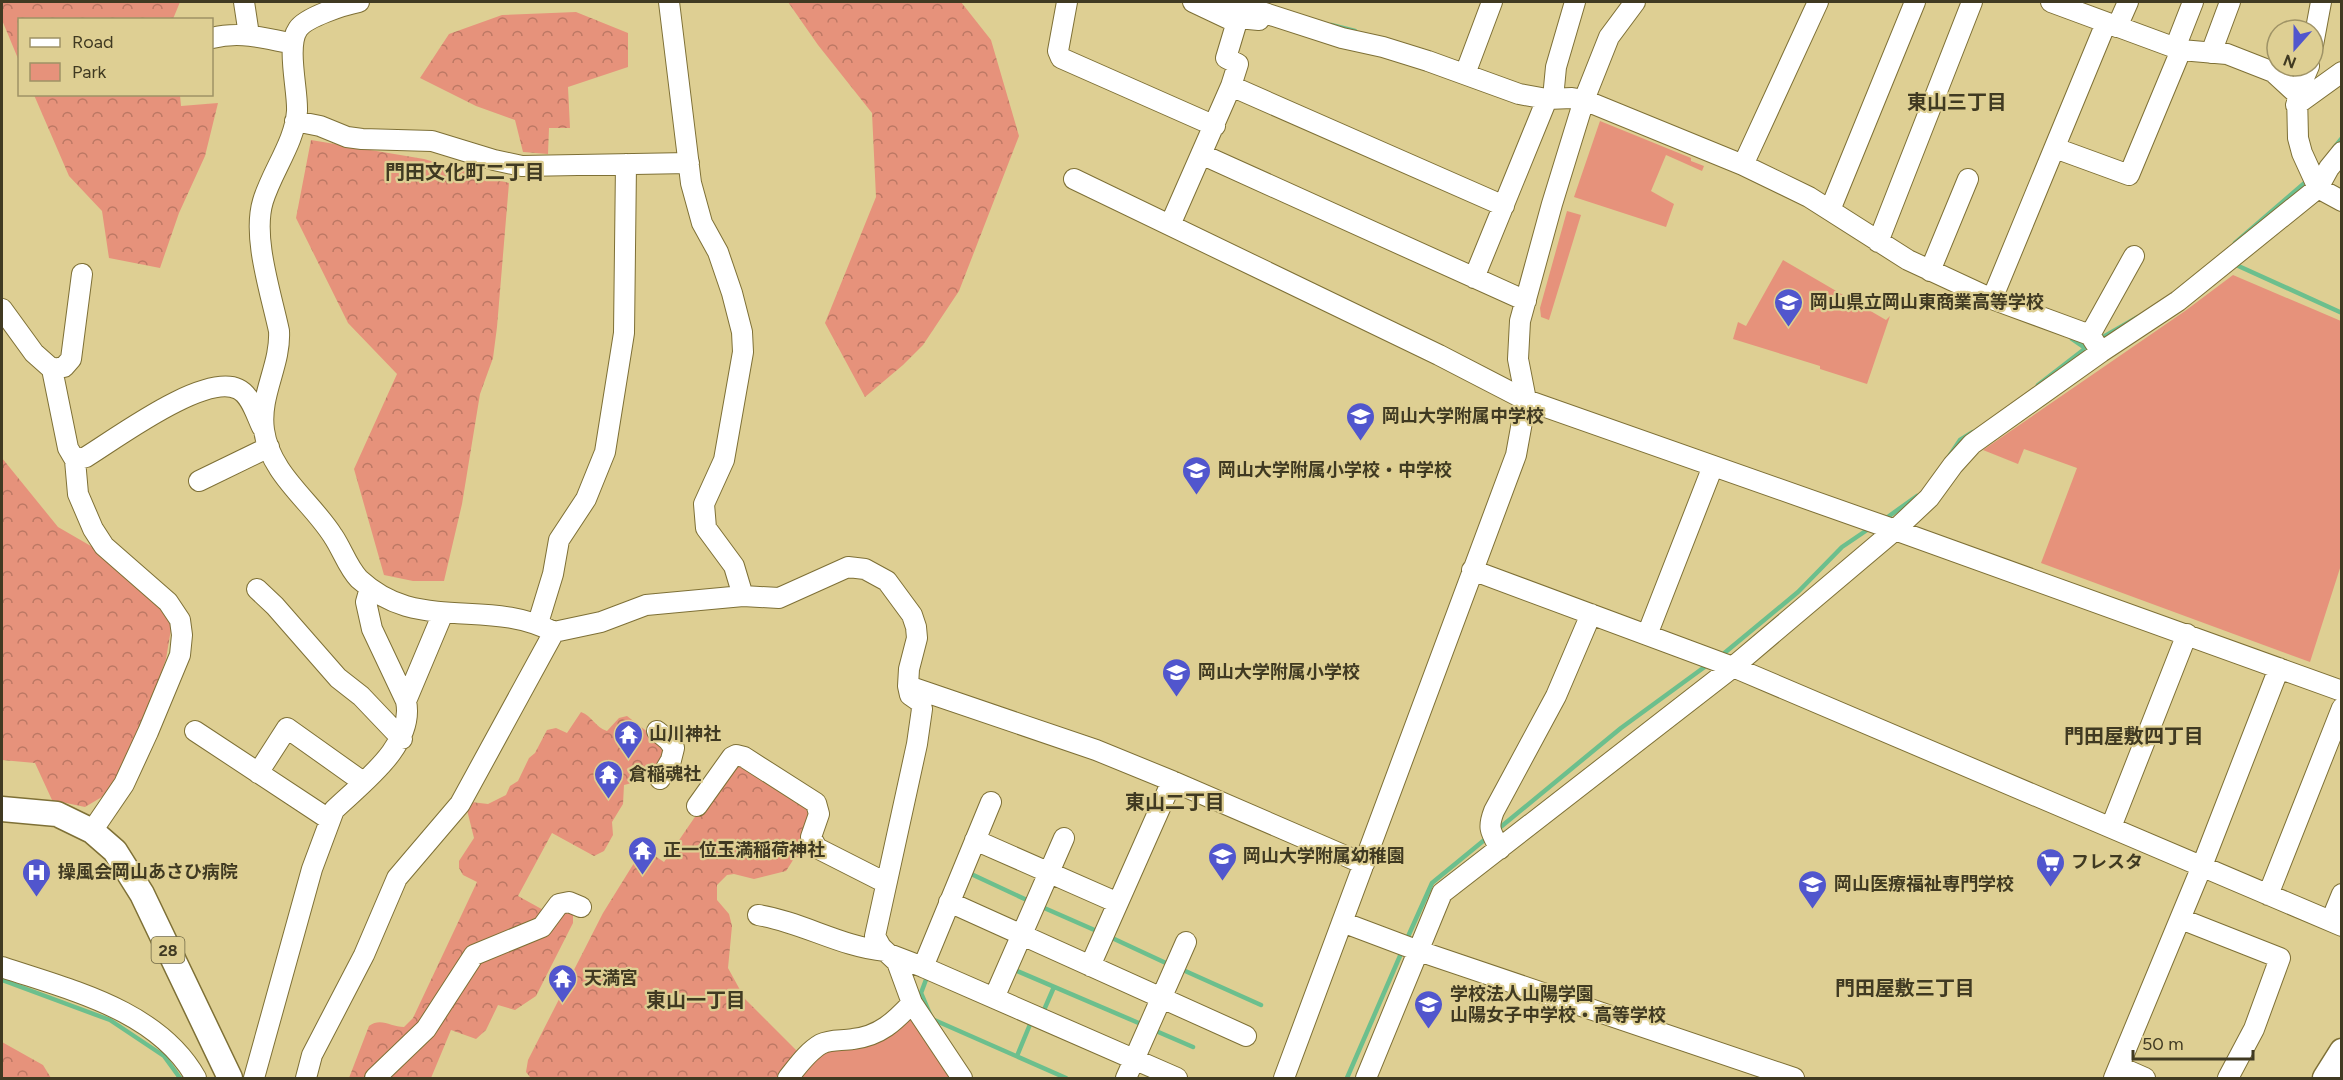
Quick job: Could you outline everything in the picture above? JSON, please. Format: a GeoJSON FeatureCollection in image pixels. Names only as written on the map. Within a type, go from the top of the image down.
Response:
{"type":"FeatureCollection","features":[{"type":"Feature","properties":{"kind":"main road","name":"28"},"geometry":{"type":"LineString","coordinates":[[2,808],[57,814],[93,831],[115,851],[142,894],[230,1078]]}},
{"type":"Feature","properties":{"kind":"main road"},"geometry":{"type":"LineString","coordinates":[[2325,1078],[2342,1051]]}},
{"type":"Feature","properties":{"kind":"street"},"geometry":{"type":"LineString","coordinates":[[244,2],[249,35]]}},
{"type":"Feature","properties":{"kind":"street"},"geometry":{"type":"LineString","coordinates":[[266,438],[264,405],[280,347],[279,331],[259,236],[259,218],[263,199],[297,112],[293,44],[296,31],[305,21],[359,2]]}},
{"type":"Feature","properties":{"kind":"street"},"geometry":{"type":"LineString","coordinates":[[669,2],[691,183],[702,222],[721,263],[742,332],[743,352],[724,460],[704,504],[706,528],[734,566],[743,596]]}},
{"type":"Feature","properties":{"kind":"street"},"geometry":{"type":"LineString","coordinates":[[1067,2],[1058,51],[1061,58],[1215,126]]}},
{"type":"Feature","properties":{"kind":"street"},"geometry":{"type":"LineString","coordinates":[[1193,2],[1231,20],[1242,7]]}},
{"type":"Feature","properties":{"kind":"street"},"geometry":{"type":"LineString","coordinates":[[1223,2],[1234,7],[1242,7],[1266,21],[1276,18],[1342,38],[1383,47],[1519,94],[1584,100],[1743,165],[1809,197],[1908,260],[2095,343]]}},
{"type":"Feature","properties":{"kind":"street"},"geometry":{"type":"LineString","coordinates":[[1465,74],[1492,2]]}},
{"type":"Feature","properties":{"kind":"street"},"geometry":{"type":"LineString","coordinates":[[1474,278],[1550,98],[1575,2]]}},
{"type":"Feature","properties":{"kind":"street"},"geometry":{"type":"LineString","coordinates":[[1284,1078],[1516,454],[1526,400],[1518,359],[1520,321],[1552,204],[1584,100],[1609,37],[1635,2]]}},
{"type":"Feature","properties":{"kind":"street"},"geometry":{"type":"LineString","coordinates":[[1743,165],[1818,2]]}},
{"type":"Feature","properties":{"kind":"street"},"geometry":{"type":"LineString","coordinates":[[1830,210],[1916,2]]}},
{"type":"Feature","properties":{"kind":"street"},"geometry":{"type":"LineString","coordinates":[[1878,242],[1972,2]]}},
{"type":"Feature","properties":{"kind":"street"},"geometry":{"type":"LineString","coordinates":[[2051,2],[2178,49],[2227,54],[2273,72],[2297,100]]}},
{"type":"Feature","properties":{"kind":"street"},"geometry":{"type":"LineString","coordinates":[[1992,299],[2055,148],[2112,25],[2128,2]]}},
{"type":"Feature","properties":{"kind":"street"},"geometry":{"type":"LineString","coordinates":[[2055,148],[2129,175],[2178,49],[2193,2]]}},
{"type":"Feature","properties":{"kind":"street"},"geometry":{"type":"LineString","coordinates":[[2211,53],[2230,2]]}},
{"type":"Feature","properties":{"kind":"street"},"geometry":{"type":"LineString","coordinates":[[2318,18],[2321,2]]}},
{"type":"Feature","properties":{"kind":"street"},"geometry":{"type":"LineString","coordinates":[[1170,225],[1232,86],[1238,64],[1226,58],[1242,7]]}},
{"type":"Feature","properties":{"kind":"street"},"geometry":{"type":"LineString","coordinates":[[213,38],[229,34],[249,35],[293,44]]}},
{"type":"Feature","properties":{"kind":"street"},"geometry":{"type":"LineString","coordinates":[[2297,100],[2342,72]]}},
{"type":"Feature","properties":{"kind":"street"},"geometry":{"type":"LineString","coordinates":[[2305,78],[2297,100],[2298,138],[2314,179],[2342,201]]}},
{"type":"Feature","properties":{"kind":"street"},"geometry":{"type":"LineString","coordinates":[[1232,86],[1504,206]]}},
{"type":"Feature","properties":{"kind":"street"},"geometry":{"type":"LineString","coordinates":[[295,121],[320,126],[347,137],[362,140],[432,141],[522,166],[689,163]]}},
{"type":"Feature","properties":{"kind":"street"},"geometry":{"type":"LineString","coordinates":[[1366,1078],[1410,948],[1442,893],[1495,840],[1721,663],[1884,526],[1929,498],[1972,444],[2095,343],[2178,301],[2329,168],[2342,152]]}},
{"type":"Feature","properties":{"kind":"street"},"geometry":{"type":"LineString","coordinates":[[1203,154],[1526,301]]}},
{"type":"Feature","properties":{"kind":"street"},"geometry":{"type":"LineString","coordinates":[[306,1078],[312,1055],[364,955],[397,878],[459,804],[546,628],[560,540],[586,499],[605,452],[624,333],[626,164]]}},
{"type":"Feature","properties":{"kind":"street"},"geometry":{"type":"LineString","coordinates":[[1074,179],[1439,355],[1526,400],[2342,691]]}},
{"type":"Feature","properties":{"kind":"street"},"geometry":{"type":"LineString","coordinates":[[1930,271],[1968,179]]}},
{"type":"Feature","properties":{"kind":"street"},"geometry":{"type":"LineString","coordinates":[[2095,343],[2134,256]]}},
{"type":"Feature","properties":{"kind":"street"},"geometry":{"type":"LineString","coordinates":[[52,369],[64,368],[70,359],[82,273]]}},
{"type":"Feature","properties":{"kind":"street"},"geometry":{"type":"LineString","coordinates":[[2,309],[34,353],[52,369],[68,448],[75,460],[78,494],[93,529],[105,546],[168,602],[180,620],[182,635],[180,655],[124,784],[93,831]]}},
{"type":"Feature","properties":{"kind":"street"},"geometry":{"type":"LineString","coordinates":[[75,460],[86,457],[184,397],[208,387],[224,385],[238,389],[247,396],[275,462],[332,534],[356,576],[370,588],[406,606],[442,613],[477,612],[546,628],[601,622],[646,605],[743,596],[785,597],[848,567],[865,569],[880,576],[897,593],[912,615],[916,627],[917,638],[909,669],[908,686],[910,695],[920,702],[922,709],[913,765],[875,933],[879,944],[898,965],[912,1003],[962,1078]]}},
{"type":"Feature","properties":{"kind":"street"},"geometry":{"type":"LineString","coordinates":[[199,481],[266,438]]}},
{"type":"Feature","properties":{"kind":"street"},"geometry":{"type":"LineString","coordinates":[[1647,635],[1713,466]]}},
{"type":"Feature","properties":{"kind":"street"},"geometry":{"type":"LineString","coordinates":[[1472,570],[1721,663],[2336,924],[2342,894]]}},
{"type":"Feature","properties":{"kind":"street"},"geometry":{"type":"LineString","coordinates":[[254,1078],[312,869],[334,810],[402,739],[409,714],[406,701],[372,628],[366,602],[370,588]]}},
{"type":"Feature","properties":{"kind":"street"},"geometry":{"type":"LineString","coordinates":[[257,589],[338,678],[362,696],[402,739]]}},
{"type":"Feature","properties":{"kind":"street"},"geometry":{"type":"LineString","coordinates":[[406,701],[442,613]]}},
{"type":"Feature","properties":{"kind":"street"},"geometry":{"type":"LineString","coordinates":[[1495,840],[1489,824],[1494,811],[1556,696],[1591,614]]}},
{"type":"Feature","properties":{"kind":"street"},"geometry":{"type":"LineString","coordinates":[[2111,827],[2187,634]]}},
{"type":"Feature","properties":{"kind":"street"},"geometry":{"type":"LineString","coordinates":[[2145,1078],[2117,1073],[2181,919],[2279,668]]}},
{"type":"Feature","properties":{"kind":"street"},"geometry":{"type":"LineString","coordinates":[[908,686],[1096,750],[1364,864]]}},
{"type":"Feature","properties":{"kind":"street"},"geometry":{"type":"LineString","coordinates":[[2268,895],[2342,708]]}},
{"type":"Feature","properties":{"kind":"street"},"geometry":{"type":"LineString","coordinates":[[258,773],[287,728],[363,782]]}},
{"type":"Feature","properties":{"kind":"street"},"geometry":{"type":"LineString","coordinates":[[195,731],[330,820]]}},
{"type":"Feature","properties":{"kind":"street"},"geometry":{"type":"LineString","coordinates":[[657,731],[674,748],[671,760],[660,778]]}},
{"type":"Feature","properties":{"kind":"street"},"geometry":{"type":"LineString","coordinates":[[697,806],[730,759],[736,755],[744,757],[816,803],[819,814],[811,837],[817,848],[886,883]]}},
{"type":"Feature","properties":{"kind":"street"},"geometry":{"type":"LineString","coordinates":[[1090,966],[1172,781]]}},
{"type":"Feature","properties":{"kind":"street"},"geometry":{"type":"LineString","coordinates":[[923,967],[991,802]]}},
{"type":"Feature","properties":{"kind":"street"},"geometry":{"type":"LineString","coordinates":[[994,998],[1064,838]]}},
{"type":"Feature","properties":{"kind":"street"},"geometry":{"type":"LineString","coordinates":[[975,840],[1118,903]]}},
{"type":"Feature","properties":{"kind":"street"},"geometry":{"type":"LineString","coordinates":[[375,1078],[426,1029],[474,955],[542,927],[559,904],[569,902],[581,907]]}},
{"type":"Feature","properties":{"kind":"street"},"geometry":{"type":"LineString","coordinates":[[950,902],[1246,1036]]}},
{"type":"Feature","properties":{"kind":"street"},"geometry":{"type":"LineString","coordinates":[[758,915],[779,919],[866,949],[887,953],[923,967],[1177,1078]]}},
{"type":"Feature","properties":{"kind":"street"},"geometry":{"type":"LineString","coordinates":[[2181,919],[2280,958],[2254,1029],[2228,1078]]}},
{"type":"Feature","properties":{"kind":"street"},"geometry":{"type":"LineString","coordinates":[[1342,922],[1410,948],[1794,1078]]}},
{"type":"Feature","properties":{"kind":"street"},"geometry":{"type":"LineString","coordinates":[[1125,1078],[1186,942]]}},
{"type":"Feature","properties":{"kind":"street"},"geometry":{"type":"LineString","coordinates":[[2,967],[88,996],[119,1010],[160,1036],[189,1066],[196,1078]]}},
{"type":"Feature","properties":{"kind":"street"},"geometry":{"type":"LineString","coordinates":[[788,1078],[820,1044],[863,1038],[879,1032],[893,1023],[912,1003]]}},
{"type":"Feature","properties":{"kind":"green space"},"geometry":{"type":"Polygon","coordinates":[[[2,2],[180,2],[173,18],[18,18],[18,59],[2,20],[2,2]]]}},
{"type":"Feature","properties":{"kind":"green space"},"geometry":{"type":"Polygon","coordinates":[[[788,2],[961,2],[991,40],[1019,136],[959,291],[923,345],[865,397],[825,323],[876,197],[872,113],[818,45],[788,2]]]}},
{"type":"Feature","properties":{"kind":"green space"},"geometry":{"type":"Polygon","coordinates":[[[576,12],[628,33],[628,67],[568,87],[570,128],[549,128],[548,154],[523,152],[515,120],[476,106],[420,78],[449,34],[502,15],[576,12]]]}},
{"type":"Feature","properties":{"kind":"green space"},"geometry":{"type":"Polygon","coordinates":[[[34,96],[180,96],[181,106],[218,103],[205,156],[179,213],[160,268],[109,258],[102,211],[69,176],[34,96]]]}},
{"type":"Feature","properties":{"kind":"green space"},"geometry":{"type":"Polygon","coordinates":[[[1600,121],[1691,158],[1691,161],[1704,166],[1702,171],[1666,155],[1651,191],[1674,204],[1666,227],[1574,197],[1600,121]]]}},
{"type":"Feature","properties":{"kind":"green space"},"geometry":{"type":"Polygon","coordinates":[[[311,140],[424,159],[509,183],[493,358],[480,394],[462,504],[444,581],[413,581],[384,575],[354,469],[397,374],[348,323],[296,218],[311,140]]]}},
{"type":"Feature","properties":{"kind":"green space"},"geometry":{"type":"Polygon","coordinates":[[[1567,211],[1581,215],[1549,320],[1541,317],[1540,308],[1567,211]]]}},
{"type":"Feature","properties":{"kind":"green space"},"geometry":{"type":"Polygon","coordinates":[[[1783,260],[1886,320],[1890,316],[1867,384],[1820,369],[1820,366],[1733,339],[1738,322],[1746,326],[1783,260]]]}},
{"type":"Feature","properties":{"kind":"green space"},"geometry":{"type":"Polygon","coordinates":[[[2233,275],[2341,321],[2341,565],[2310,662],[2041,563],[2077,468],[2024,449],[2018,464],[1983,450],[2185,311],[2233,275]]]}},
{"type":"Feature","properties":{"kind":"green space"},"geometry":{"type":"Polygon","coordinates":[[[2,458],[58,527],[96,549],[152,596],[172,623],[166,659],[149,707],[112,791],[85,807],[52,800],[35,763],[2,760],[2,458]]]}},
{"type":"Feature","properties":{"kind":"green space"},"geometry":{"type":"Polygon","coordinates":[[[581,712],[607,731],[619,718],[627,716],[662,743],[664,754],[657,766],[646,765],[636,782],[624,785],[623,804],[612,822],[613,835],[604,851],[594,856],[552,833],[518,896],[556,917],[559,913],[573,912],[573,923],[536,996],[515,1010],[498,1005],[486,1030],[476,1039],[451,1030],[431,1078],[349,1078],[369,1026],[382,1022],[404,1027],[413,1018],[477,882],[463,875],[459,868],[459,861],[474,838],[467,810],[471,802],[488,804],[506,795],[510,786],[518,781],[529,758],[535,753],[547,730],[556,728],[567,733],[581,712]]]}},
{"type":"Feature","properties":{"kind":"green space"},"geometry":{"type":"Polygon","coordinates":[[[736,764],[745,764],[809,803],[810,814],[803,833],[807,852],[805,856],[795,857],[786,871],[754,879],[734,874],[727,875],[717,885],[717,900],[729,914],[732,926],[728,968],[745,999],[798,1052],[776,1078],[530,1077],[526,1072],[528,1060],[603,913],[639,855],[643,852],[652,854],[664,862],[699,811],[736,764]]]}},
{"type":"Feature","properties":{"kind":"green space"},"geometry":{"type":"Polygon","coordinates":[[[910,1017],[958,1078],[799,1078],[819,1054],[910,1017]]]}},
{"type":"Feature","properties":{"kind":"green space"},"geometry":{"type":"Polygon","coordinates":[[[2,1042],[43,1065],[51,1078],[2,1078],[2,1042]]]}},
{"type":"Feature","properties":{"kind":"waterway"},"geometry":{"type":"LineString","coordinates":[[1331,25],[1355,31]]}},
{"type":"Feature","properties":{"kind":"waterway"},"geometry":{"type":"LineString","coordinates":[[2334,148],[2342,138]]}},
{"type":"Feature","properties":{"kind":"waterway"},"geometry":{"type":"LineString","coordinates":[[2235,243],[2308,180]]}},
{"type":"Feature","properties":{"kind":"waterway"},"geometry":{"type":"LineString","coordinates":[[2234,264],[2342,313]]}},
{"type":"Feature","properties":{"kind":"waterway"},"geometry":{"type":"LineString","coordinates":[[2098,340],[2138,317]]}},
{"type":"Feature","properties":{"kind":"waterway"},"geometry":{"type":"LineString","coordinates":[[2072,339],[2085,348]]}},
{"type":"Feature","properties":{"kind":"waterway"},"geometry":{"type":"LineString","coordinates":[[2038,385],[2091,344]]}},
{"type":"Feature","properties":{"kind":"waterway"},"geometry":{"type":"LineString","coordinates":[[1950,455],[1960,440],[1973,432]]}},
{"type":"Feature","properties":{"kind":"waterway"},"geometry":{"type":"LineString","coordinates":[[1885,519],[1917,496]]}},
{"type":"Feature","properties":{"kind":"waterway"},"geometry":{"type":"LineString","coordinates":[[1722,655],[1798,592],[1842,547],[1870,528]]}},
{"type":"Feature","properties":{"kind":"waterway"},"geometry":{"type":"LineString","coordinates":[[1497,830],[1621,728],[1710,663]]}},
{"type":"Feature","properties":{"kind":"waterway"},"geometry":{"type":"LineString","coordinates":[[1406,941],[1432,883],[1488,837]]}},
{"type":"Feature","properties":{"kind":"waterway"},"geometry":{"type":"LineString","coordinates":[[969,873],[1029,901]]}},
{"type":"Feature","properties":{"kind":"waterway"},"geometry":{"type":"LineString","coordinates":[[1042,907],[1099,932]]}},
{"type":"Feature","properties":{"kind":"waterway"},"geometry":{"type":"LineString","coordinates":[[1110,937],[1168,964]]}},
{"type":"Feature","properties":{"kind":"waterway"},"geometry":{"type":"LineString","coordinates":[[1347,1078],[1403,949]]}},
{"type":"Feature","properties":{"kind":"waterway"},"geometry":{"type":"LineString","coordinates":[[1015,970],[1141,1024]]}},
{"type":"Feature","properties":{"kind":"waterway"},"geometry":{"type":"LineString","coordinates":[[1183,970],[1261,1005]]}},
{"type":"Feature","properties":{"kind":"waterway"},"geometry":{"type":"LineString","coordinates":[[927,977],[921,993],[932,1019],[1066,1078]]}},
{"type":"Feature","properties":{"kind":"waterway"},"geometry":{"type":"LineString","coordinates":[[2,980],[110,1020],[164,1056],[180,1078]]}},
{"type":"Feature","properties":{"kind":"waterway"},"geometry":{"type":"LineString","coordinates":[[1044,1010],[1054,987]]}},
{"type":"Feature","properties":{"kind":"waterway"},"geometry":{"type":"LineString","coordinates":[[1017,1056],[1031,1022]]}},
{"type":"Feature","properties":{"kind":"waterway"},"geometry":{"type":"LineString","coordinates":[[1156,1031],[1193,1047]]}},
{"type":"Feature","properties":{"kind":"place","name":"岡山県立岡山東商業高等学校"},"geometry":{"type":"Point","coordinates":[1789,328]}},
{"type":"Feature","properties":{"kind":"place","name":"岡山大学附属中学校"},"geometry":{"type":"Point","coordinates":[1361,442]}},
{"type":"Feature","properties":{"kind":"place","name":"岡山大学附属小学校・中学校"},"geometry":{"type":"Point","coordinates":[1197,496]}},
{"type":"Feature","properties":{"kind":"place","name":"岡山大学附属小学校"},"geometry":{"type":"Point","coordinates":[1177,698]}},
{"type":"Feature","properties":{"kind":"place","name":"山川神社"},"geometry":{"type":"Point","coordinates":[628,760]}},
{"type":"Feature","properties":{"kind":"place","name":"倉稲魂社"},"geometry":{"type":"Point","coordinates":[608,800]}},
{"type":"Feature","properties":{"kind":"place","name":"正一位玉満稲荷神社"},"geometry":{"type":"Point","coordinates":[642,876]}},
{"type":"Feature","properties":{"kind":"place","name":"岡山大学附属幼稚園"},"geometry":{"type":"Point","coordinates":[1222,882]}},
{"type":"Feature","properties":{"kind":"place","name":"フレスタ"},"geometry":{"type":"Point","coordinates":[2050,888]}},
{"type":"Feature","properties":{"kind":"place","name":"操風会岡山あさひ病院"},"geometry":{"type":"Point","coordinates":[37,898]}},
{"type":"Feature","properties":{"kind":"place","name":"岡山医療福祉専門学校"},"geometry":{"type":"Point","coordinates":[1813,910]}},
{"type":"Feature","properties":{"kind":"place","name":"天満宮"},"geometry":{"type":"Point","coordinates":[563,1004]}},
{"type":"Feature","properties":{"kind":"place","name":"学校法人山陽学園 山陽女子中学校・高等学校"},"geometry":{"type":"Point","coordinates":[1429,1030]}},
{"type":"Feature","properties":{"kind":"district","name":"東山三丁目"},"geometry":{"type":"Point","coordinates":[1957,102]}},
{"type":"Feature","properties":{"kind":"district","name":"門田文化町二丁目"},"geometry":{"type":"Point","coordinates":[465,172]}},
{"type":"Feature","properties":{"kind":"district","name":"門田屋敷四丁目"},"geometry":{"type":"Point","coordinates":[2134,736]}},
{"type":"Feature","properties":{"kind":"district","name":"東山二丁目"},"geometry":{"type":"Point","coordinates":[1175,802]}},
{"type":"Feature","properties":{"kind":"district","name":"門田屋敷三丁目"},"geometry":{"type":"Point","coordinates":[1905,988]}},
{"type":"Feature","properties":{"kind":"district","name":"東山一丁目"},"geometry":{"type":"Point","coordinates":[696,1000]}}]}
